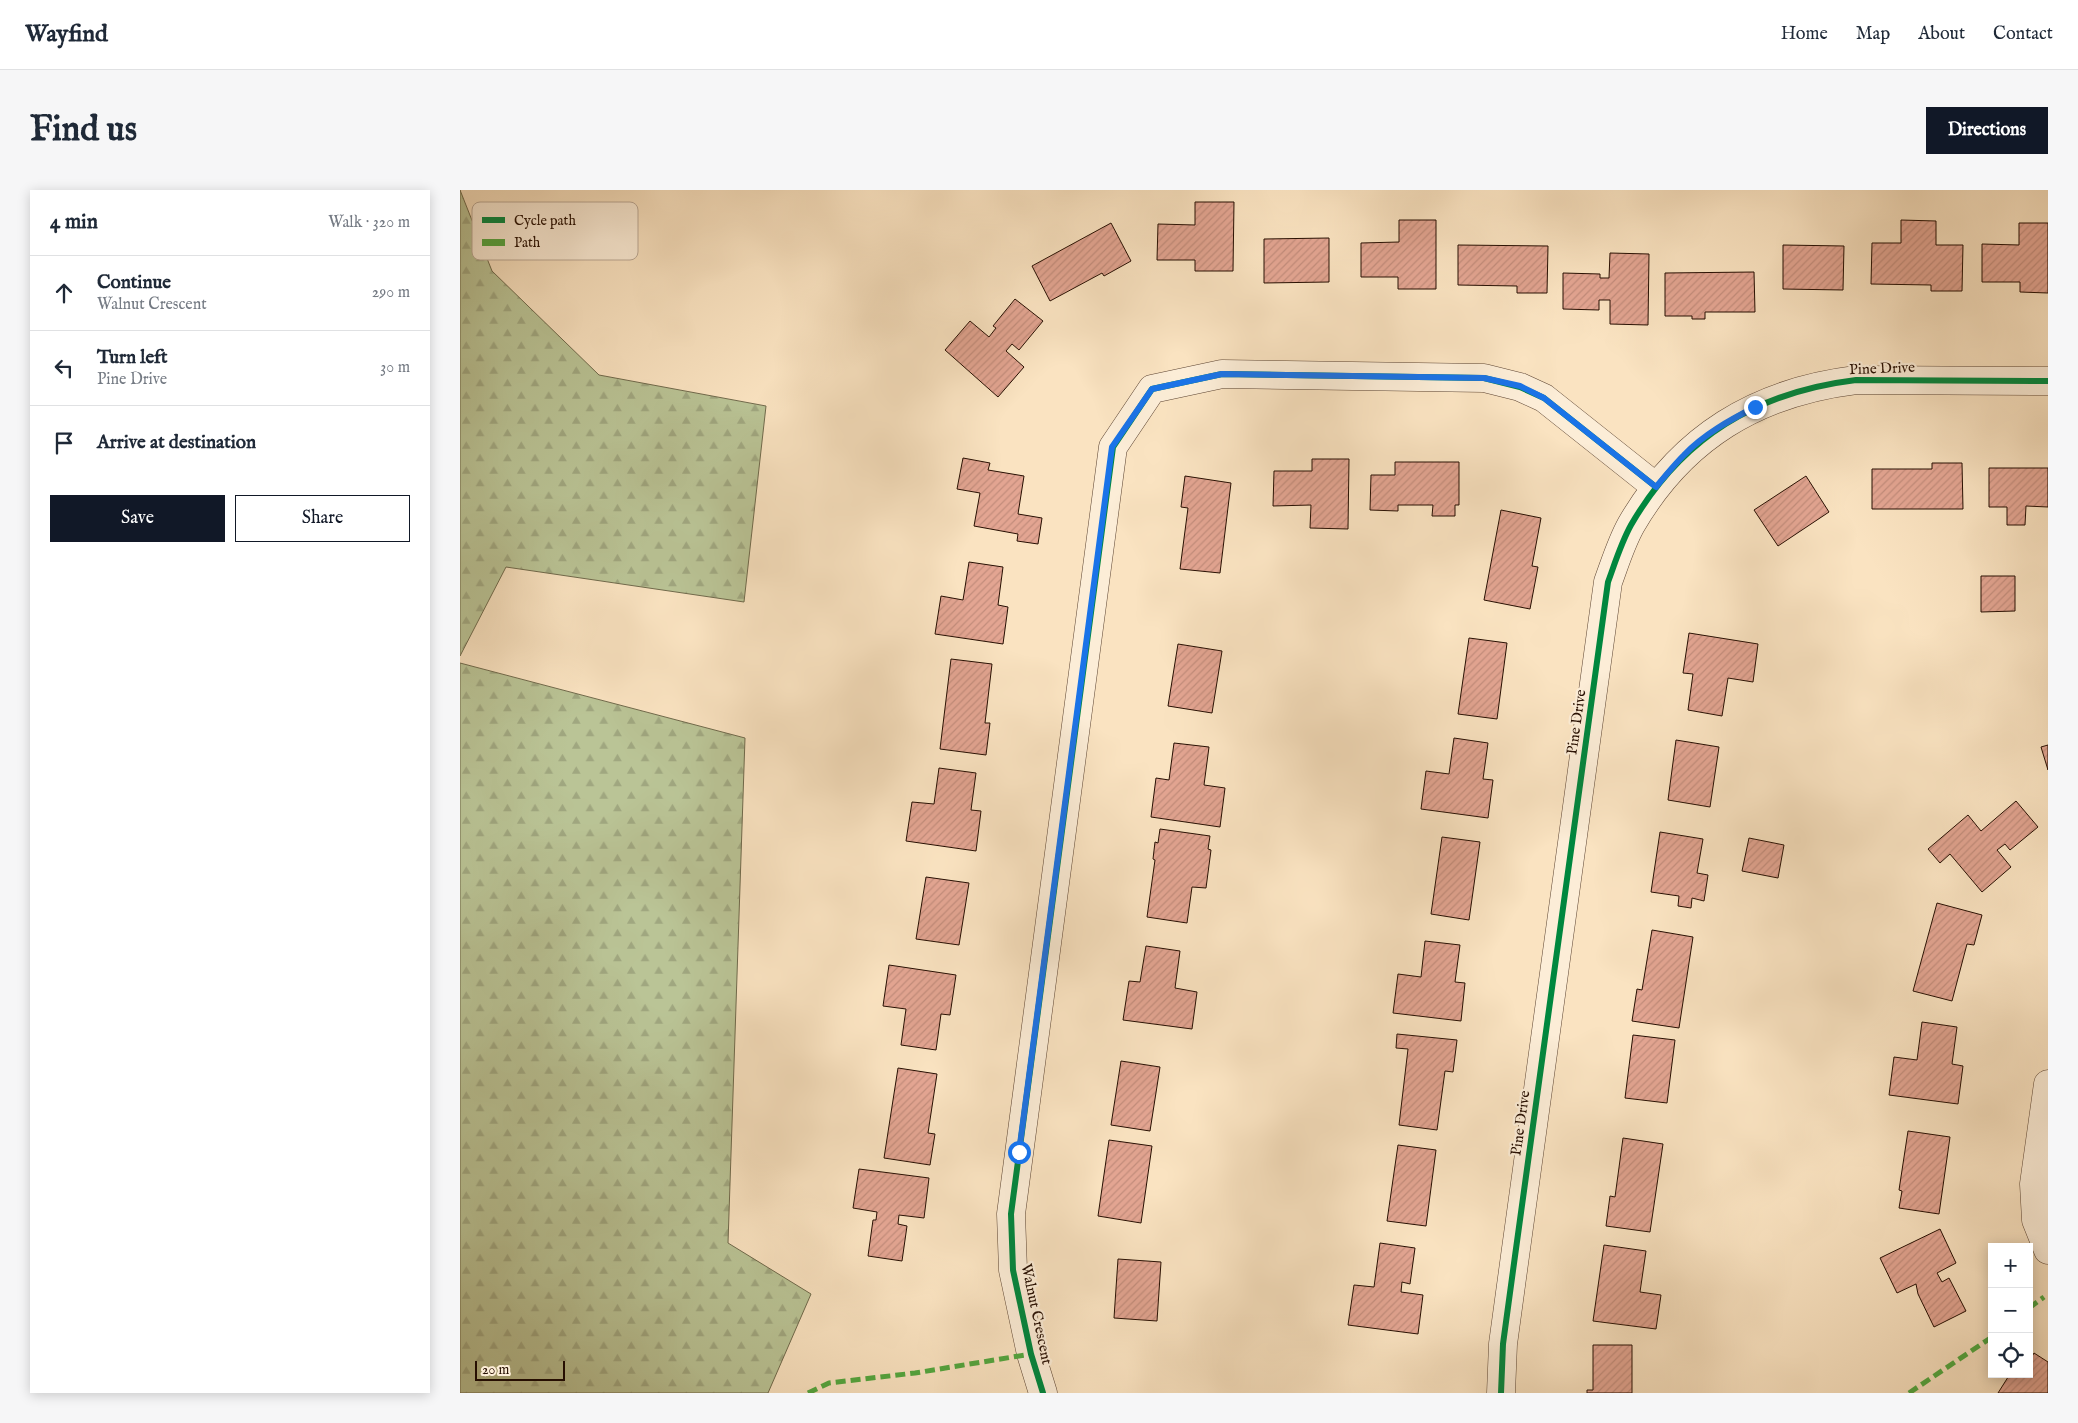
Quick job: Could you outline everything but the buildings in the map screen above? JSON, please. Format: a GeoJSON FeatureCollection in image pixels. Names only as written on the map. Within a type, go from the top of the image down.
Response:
{"type":"FeatureCollection","features":[{"type":"Feature","properties":{"kind":"street","name":"Walnut Crescent"},"geometry":{"type":"LineString","coordinates":[[1043,1393],[1031,1354],[1013,1270],[1011,1214],[1112,447],[1152,389],[1222,374],[1484,378],[1520,386],[1544,398],[1656,487]]}},
{"type":"Feature","properties":{"kind":"street","name":"Pine Drive"},"geometry":{"type":"LineString","coordinates":[[1501,1393],[1503,1344],[1608,582],[1630,526],[1656,487],[1685,454],[1726,422],[1755,407],[1799,390],[1856,380],[2048,381]]}},
{"type":"Feature","properties":{"kind":"street"},"geometry":{"type":"LineString","coordinates":[[2048,1084],[2034,1184],[2036,1220],[2048,1250]]}},
{"type":"Feature","properties":{"kind":"green space"},"geometry":{"type":"Polygon","coordinates":[[[460,190],[472,220],[472,260],[488,260],[492,271],[599,375],[766,406],[744,602],[506,567],[460,656],[460,190]]]}},
{"type":"Feature","properties":{"kind":"green space"},"geometry":{"type":"Polygon","coordinates":[[[460,663],[745,738],[728,1243],[811,1294],[768,1393],[460,1393],[460,663]]]}},
{"type":"Feature","properties":{"kind":"marked path"},"geometry":{"type":"LineString","coordinates":[[2033,1305],[2044,1297]]}},
{"type":"Feature","properties":{"kind":"marked path"},"geometry":{"type":"LineString","coordinates":[[1909,1393],[1988,1340]]}},
{"type":"Feature","properties":{"kind":"marked path"},"geometry":{"type":"LineString","coordinates":[[808,1393],[829,1383],[915,1373],[1031,1354]]}},
{"type":"Feature","properties":{"kind":"cycle path"},"geometry":{"type":"LineString","coordinates":[[1043,1393],[1031,1354],[1013,1270],[1011,1214],[1113,447],[1152,389],[1222,374],[1484,378],[1520,387],[1544,398],[1656,487]]}},
{"type":"Feature","properties":{"kind":"cycle path"},"geometry":{"type":"LineString","coordinates":[[1501,1393],[1503,1344],[1608,582],[1631,525],[1651,494],[1674,467],[1698,444],[1726,424],[1755,408],[1786,395],[1820,386],[1856,380],[2048,381]]}},
{"type":"Feature","properties":{"kind":"route"},"geometry":{"type":"LineString","coordinates":[[1019,1152],[1112,447],[1152,389],[1222,374],[1484,378],[1520,386],[1544,398],[1656,487],[1685,454],[1707,436],[1726,422],[1755,407]]}}]}
